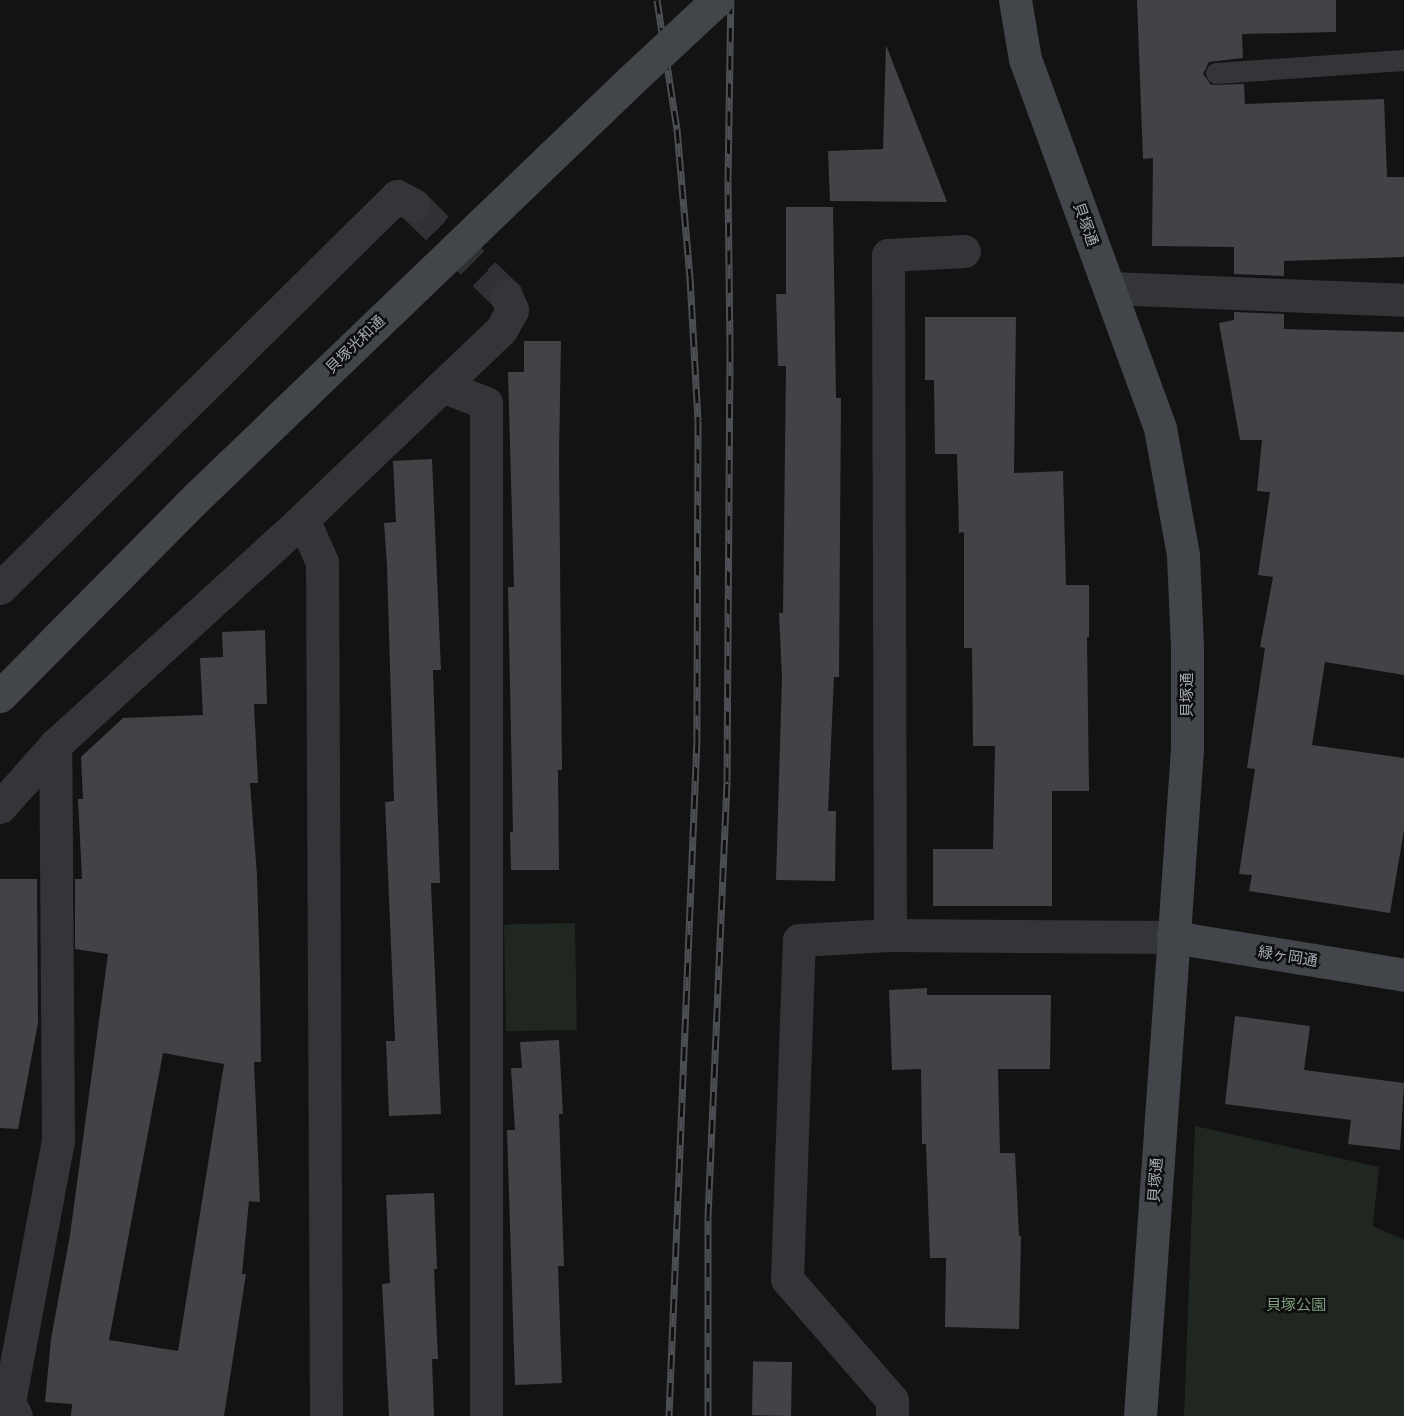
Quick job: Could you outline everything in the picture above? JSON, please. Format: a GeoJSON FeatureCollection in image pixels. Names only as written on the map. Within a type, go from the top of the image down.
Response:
{"type":"FeatureCollection","features":[{"type":"Feature","properties":{"kind":"street","name":"貝塚光和通"},"geometry":{"type":"LineString","coordinates":[[0,696],[205,489],[628,82],[717,0]]}},
{"type":"Feature","properties":{"kind":"street","name":"貝塚通"},"geometry":{"type":"LineString","coordinates":[[1015,0],[1025,59],[1160,428],[1183,555],[1187,646],[1187,749],[1140,1416]]}},
{"type":"Feature","properties":{"kind":"street"},"geometry":{"type":"LineString","coordinates":[[0,588],[398,196],[414,205]]}},
{"type":"Feature","properties":{"kind":"street"},"geometry":{"type":"LineString","coordinates":[[890,935],[888,255],[964,251]]}},
{"type":"Feature","properties":{"kind":"street"},"geometry":{"type":"LineString","coordinates":[[1110,288],[1404,300]]}},
{"type":"Feature","properties":{"kind":"street"},"geometry":{"type":"LineString","coordinates":[[0,807],[55,745],[303,519],[501,330],[512,310],[506,296]]}},
{"type":"Feature","properties":{"kind":"street"},"geometry":{"type":"LineString","coordinates":[[442,386],[486,403],[486,1416]]}},
{"type":"Feature","properties":{"kind":"street"},"geometry":{"type":"LineString","coordinates":[[303,519],[322,562],[326,1416]]}},
{"type":"Feature","properties":{"kind":"street"},"geometry":{"type":"LineString","coordinates":[[16,1416],[9,1401],[58,1141],[55,745]]}},
{"type":"Feature","properties":{"kind":"street"},"geometry":{"type":"LineString","coordinates":[[892,1416],[892,1400],[788,1279],[799,940],[890,935],[1173,937]]}},
{"type":"Feature","properties":{"kind":"street","name":"緑ヶ岡通"},"geometry":{"type":"LineString","coordinates":[[1173,937],[1404,975]]}},
{"type":"Feature","properties":{"kind":"lane"},"geometry":{"type":"LineString","coordinates":[[1216,73],[1404,60]]}},
{"type":"Feature","properties":{"kind":"green space"},"geometry":{"type":"Polygon","coordinates":[[[575,923],[577,1030],[506,1031],[504,924],[575,923]]]}},
{"type":"Feature","properties":{"kind":"green space","name":"貝塚公園"},"geometry":{"type":"Polygon","coordinates":[[[1195,1126],[1379,1167],[1373,1226],[1404,1240],[1404,1416],[1184,1416],[1195,1126]]]}},
{"type":"Feature","properties":{"kind":"building"},"geometry":{"type":"Polygon","coordinates":[[[1137,0],[1336,0],[1336,32],[1242,34],[1243,58],[1209,62],[1203,74],[1211,85],[1244,84],[1245,104],[1384,99],[1387,177],[1404,177],[1404,257],[1284,261],[1284,276],[1234,274],[1234,247],[1152,246],[1153,158],[1143,159],[1137,0]]]}},
{"type":"Feature","properties":{"kind":"building"},"geometry":{"type":"Polygon","coordinates":[[[886,45],[947,202],[830,201],[828,151],[883,149],[886,45]]]}},
{"type":"Feature","properties":{"kind":"building"},"geometry":{"type":"Polygon","coordinates":[[[786,207],[833,207],[836,398],[841,398],[839,677],[834,677],[828,811],[836,811],[835,881],[776,880],[782,677],[779,613],[783,613],[786,366],[778,366],[776,294],[786,294],[786,207]]]}},
{"type":"Feature","properties":{"kind":"building"},"geometry":{"type":"Polygon","coordinates":[[[1234,312],[1284,314],[1284,329],[1404,332],[1404,675],[1325,662],[1312,745],[1404,758],[1404,830],[1390,913],[1249,891],[1252,875],[1239,874],[1255,769],[1247,768],[1265,648],[1260,647],[1273,577],[1258,575],[1270,492],[1257,491],[1262,440],[1240,440],[1219,323],[1234,320],[1234,312]]]}},
{"type":"Feature","properties":{"kind":"building"},"geometry":{"type":"Polygon","coordinates":[[[925,317],[1016,317],[1014,473],[1063,471],[1066,585],[1089,585],[1089,637],[1087,637],[1089,791],[1052,791],[1052,906],[933,906],[933,849],[993,849],[995,746],[973,746],[972,648],[964,648],[964,532],[959,533],[957,454],[935,454],[934,380],[925,380],[925,317]]]}},
{"type":"Feature","properties":{"kind":"building"},"geometry":{"type":"Polygon","coordinates":[[[524,341],[561,341],[559,455],[562,770],[558,770],[559,870],[511,870],[510,832],[513,832],[508,587],[514,587],[508,372],[524,372],[524,341]]]}},
{"type":"Feature","properties":{"kind":"building"},"geometry":{"type":"Polygon","coordinates":[[[432,459],[441,670],[433,670],[440,883],[431,883],[441,1114],[389,1116],[386,1041],[395,1041],[385,802],[394,801],[384,523],[396,522],[393,461],[432,459]]]}},
{"type":"Feature","properties":{"kind":"building"},"geometry":{"type":"Polygon","coordinates":[[[265,630],[267,704],[254,704],[258,783],[250,783],[257,875],[260,979],[261,1062],[254,1062],[260,1202],[249,1201],[242,1274],[246,1274],[224,1416],[71,1416],[72,1404],[45,1402],[51,1339],[70,1235],[108,954],[75,949],[75,879],[82,879],[78,799],[83,799],[81,757],[123,718],[203,715],[200,658],[223,657],[222,632],[265,630]],[[163,1053],[109,1340],[178,1351],[224,1064],[163,1053]]]}},
{"type":"Feature","properties":{"kind":"building"},"geometry":{"type":"Polygon","coordinates":[[[0,879],[37,879],[38,1023],[18,1129],[0,1128],[0,879]]]}},
{"type":"Feature","properties":{"kind":"building"},"geometry":{"type":"Polygon","coordinates":[[[927,988],[927,995],[1051,995],[1050,1069],[998,1069],[1000,1153],[1015,1153],[1019,1236],[1021,1236],[1019,1329],[945,1327],[946,1258],[930,1258],[926,1144],[922,1144],[921,1069],[892,1070],[889,990],[927,988]]]}},
{"type":"Feature","properties":{"kind":"building"},"geometry":{"type":"Polygon","coordinates":[[[1235,1016],[1310,1026],[1304,1070],[1404,1083],[1400,1150],[1348,1144],[1351,1120],[1225,1104],[1235,1016]]]}},
{"type":"Feature","properties":{"kind":"building"},"geometry":{"type":"Polygon","coordinates":[[[559,1040],[563,1114],[559,1114],[564,1266],[558,1266],[562,1383],[515,1385],[507,1130],[515,1130],[511,1068],[522,1068],[520,1042],[559,1040]]]}},
{"type":"Feature","properties":{"kind":"building"},"geometry":{"type":"Polygon","coordinates":[[[434,1193],[437,1269],[434,1269],[438,1359],[432,1359],[434,1416],[389,1416],[382,1284],[390,1283],[386,1195],[434,1193]]]}},
{"type":"Feature","properties":{"kind":"building"},"geometry":{"type":"Polygon","coordinates":[[[753,1361],[792,1362],[791,1416],[752,1415],[753,1361]]]}},
{"type":"Feature","properties":{"kind":"tunnel"},"geometry":{"type":"LineString","coordinates":[[414,205],[506,295]]}},
{"type":"Feature","properties":{"kind":"railway"},"geometry":{"type":"LineString","coordinates":[[657,0],[677,129],[690,277],[698,421],[697,739],[669,1416]]}},
{"type":"Feature","properties":{"kind":"railway"},"geometry":{"type":"LineString","coordinates":[[708,1416],[708,1217],[727,781],[730,348],[728,181],[731,0]]}}]}
